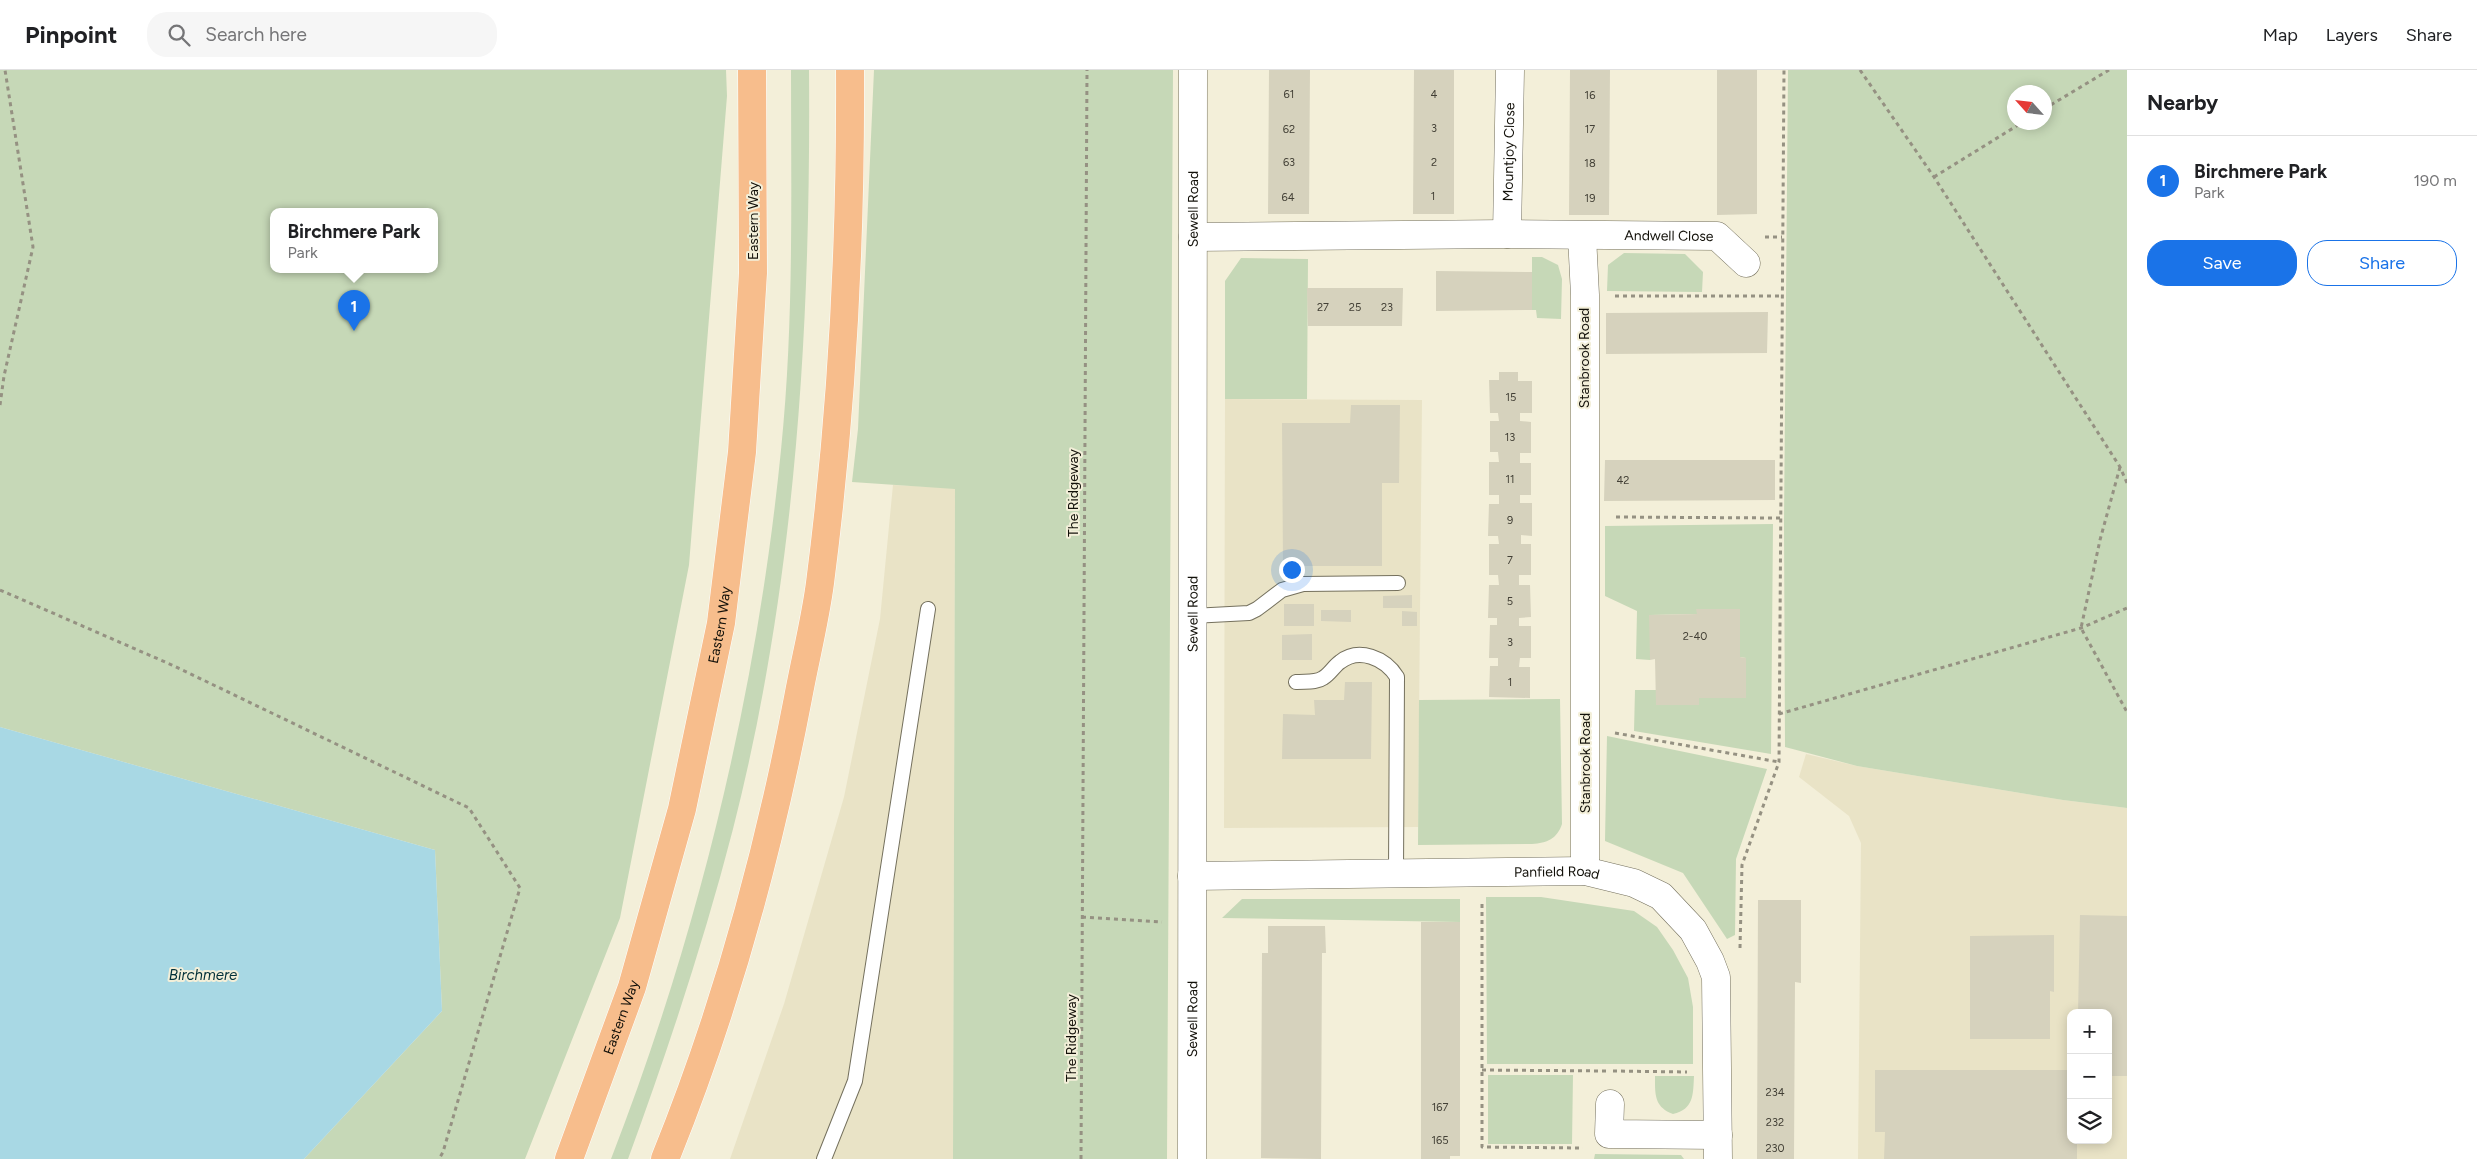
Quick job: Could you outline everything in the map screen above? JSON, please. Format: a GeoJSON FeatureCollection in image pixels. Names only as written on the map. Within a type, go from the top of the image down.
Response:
{"type":"FeatureCollection","features":[{"type":"Feature","properties":{"kind":"main road","name":"Eastern Way"},"geometry":{"type":"LineString","coordinates":[[569,1159],[632,987],[682,809],[721,623],[742,452],[753,273],[752,70]]}},
{"type":"Feature","properties":{"kind":"main road"},"geometry":{"type":"LineString","coordinates":[[665,1159],[716,1017],[754,890],[782,781],[819,586],[837,422],[850,159],[850,70]]}},
{"type":"Feature","properties":{"kind":"street","name":"Sewell Road"},"geometry":{"type":"LineString","coordinates":[[1192,1159],[1193,70]]}},
{"type":"Feature","properties":{"kind":"street","name":"Mountjoy Close"},"geometry":{"type":"LineString","coordinates":[[1507,234],[1510,70]]}},
{"type":"Feature","properties":{"kind":"street"},"geometry":{"type":"LineString","coordinates":[[1192,237],[1507,234],[1582,236]]}},
{"type":"Feature","properties":{"kind":"street","name":"Andwell Close"},"geometry":{"type":"LineString","coordinates":[[1582,236],[1717,236],[1746,263]]}},
{"type":"Feature","properties":{"kind":"street","name":"Stanbrook Road"},"geometry":{"type":"LineString","coordinates":[[1582,236],[1584,296],[1585,871]]}},
{"type":"Feature","properties":{"kind":"street","name":"Panfield Road"},"geometry":{"type":"LineString","coordinates":[[1192,876],[1585,871],[1634,883],[1661,896],[1693,930],[1702,945],[1716,978],[1718,1147],[1609,1134]]}},
{"type":"Feature","properties":{"kind":"street"},"geometry":{"type":"LineString","coordinates":[[1609,1134],[1610,1104]]}},
{"type":"Feature","properties":{"kind":"lane"},"geometry":{"type":"LineString","coordinates":[[1192,616],[1249,613],[1258,609],[1282,590],[1302,584],[1398,583]]}},
{"type":"Feature","properties":{"kind":"lane"},"geometry":{"type":"LineString","coordinates":[[824,1159],[855,1081],[928,609]]}},
{"type":"Feature","properties":{"kind":"lane"},"geometry":{"type":"LineString","coordinates":[[1296,682],[1316,681],[1324,678],[1349,656],[1359,655],[1381,660],[1391,668],[1397,677],[1396,874]]}},
{"type":"Feature","properties":{"kind":"path"},"geometry":{"type":"LineString","coordinates":[[0,405],[4,376],[33,247],[5,70]]}},
{"type":"Feature","properties":{"kind":"path","name":"The Ridgeway"},"geometry":{"type":"LineString","coordinates":[[1081,1159],[1087,70]]}},
{"type":"Feature","properties":{"kind":"path"},"geometry":{"type":"LineString","coordinates":[[1716,978],[1740,968],[1742,865],[1779,762],[1784,70]]}},
{"type":"Feature","properties":{"kind":"path"},"geometry":{"type":"LineString","coordinates":[[1860,70],[1934,177],[2120,467],[2127,484]]}},
{"type":"Feature","properties":{"kind":"path"},"geometry":{"type":"LineString","coordinates":[[2052,104],[2109,70]]}},
{"type":"Feature","properties":{"kind":"path"},"geometry":{"type":"LineString","coordinates":[[1934,177],[2010,130]]}},
{"type":"Feature","properties":{"kind":"path"},"geometry":{"type":"LineString","coordinates":[[1584,296],[1782,296]]}},
{"type":"Feature","properties":{"kind":"path"},"geometry":{"type":"LineString","coordinates":[[2120,467],[2100,540],[2081,628],[2127,712]]}},
{"type":"Feature","properties":{"kind":"path"},"geometry":{"type":"LineString","coordinates":[[1584,517],[1780,518]]}},
{"type":"Feature","properties":{"kind":"path"},"geometry":{"type":"LineString","coordinates":[[0,590],[172,665],[469,808],[520,888],[439,1159]]}},
{"type":"Feature","properties":{"kind":"path"},"geometry":{"type":"LineString","coordinates":[[1779,714],[2081,628],[2127,608]]}},
{"type":"Feature","properties":{"kind":"path"},"geometry":{"type":"LineString","coordinates":[[1585,728],[1779,762]]}},
{"type":"Feature","properties":{"kind":"path"},"geometry":{"type":"LineString","coordinates":[[1482,873],[1482,1147],[1587,1148],[1609,1134]]}},
{"type":"Feature","properties":{"kind":"path"},"geometry":{"type":"LineString","coordinates":[[1082,917],[1150,922]]}},
{"type":"Feature","properties":{"kind":"path"},"geometry":{"type":"LineString","coordinates":[[1482,1070],[1716,1072]]}},
{"type":"Feature","properties":{"kind":"shaded area"},"geometry":{"type":"Polygon","coordinates":[[[1225,399],[1422,400],[1418,827],[1224,828],[1225,399]]]}},
{"type":"Feature","properties":{"kind":"shaded area"},"geometry":{"type":"Polygon","coordinates":[[[893,485],[955,488],[953,1159],[730,1159],[784,1004],[844,797],[880,619],[893,485]]]}},
{"type":"Feature","properties":{"kind":"shaded area"},"geometry":{"type":"Polygon","coordinates":[[[1806,754],[1857,766],[2063,800],[2127,808],[2127,1159],[1858,1159],[1861,843],[1849,816],[1799,777],[1806,754]]]}},
{"type":"Feature","properties":{"kind":"green space"},"geometry":{"type":"Polygon","coordinates":[[[0,70],[726,70],[727,96],[689,565],[620,918],[525,1159],[304,1159],[442,1011],[435,850],[0,727],[0,70]]]}},
{"type":"Feature","properties":{"kind":"green space"},"geometry":{"type":"Polygon","coordinates":[[[791,70],[809,70],[807,261],[795,452],[772,642],[754,736],[733,829],[698,954],[628,1159],[611,1159],[643,1073],[697,899],[740,721],[757,631],[781,450],[788,355],[791,260],[791,70]]]}},
{"type":"Feature","properties":{"kind":"green space"},"geometry":{"type":"Polygon","coordinates":[[[874,70],[1173,70],[1167,1159],[953,1159],[955,489],[852,482],[858,429],[874,70]]]}},
{"type":"Feature","properties":{"kind":"green space"},"geometry":{"type":"Polygon","coordinates":[[[1788,70],[2127,70],[2127,808],[2063,800],[1857,766],[1785,747],[1784,523],[1788,70]]]}},
{"type":"Feature","properties":{"kind":"green space"},"geometry":{"type":"Polygon","coordinates":[[[1624,253],[1685,254],[1703,272],[1702,292],[1607,291],[1608,265],[1624,253]]]}},
{"type":"Feature","properties":{"kind":"green space"},"geometry":{"type":"Polygon","coordinates":[[[1532,257],[1542,257],[1558,265],[1562,279],[1561,319],[1537,318],[1536,310],[1532,310],[1532,257]]]}},
{"type":"Feature","properties":{"kind":"green space"},"geometry":{"type":"Polygon","coordinates":[[[1241,258],[1308,259],[1307,399],[1225,399],[1225,281],[1241,258]]]}},
{"type":"Feature","properties":{"kind":"green space"},"geometry":{"type":"Polygon","coordinates":[[[1773,524],[1771,754],[1634,731],[1635,690],[1656,690],[1656,705],[1699,705],[1699,698],[1746,698],[1746,658],[1740,657],[1740,609],[1697,609],[1697,614],[1650,615],[1650,660],[1636,659],[1637,611],[1605,596],[1605,526],[1773,524]]]}},
{"type":"Feature","properties":{"kind":"green space"},"geometry":{"type":"Polygon","coordinates":[[[1560,699],[1562,824],[1554,837],[1542,843],[1532,844],[1418,845],[1419,700],[1560,699]]]}},
{"type":"Feature","properties":{"kind":"green space"},"geometry":{"type":"Polygon","coordinates":[[[1607,736],[1767,769],[1736,859],[1735,935],[1727,939],[1683,873],[1605,841],[1607,736]]]}},
{"type":"Feature","properties":{"kind":"green space"},"geometry":{"type":"Polygon","coordinates":[[[1486,897],[1541,897],[1634,911],[1657,927],[1673,950],[1688,978],[1693,1007],[1693,1064],[1487,1064],[1486,897]]]}},
{"type":"Feature","properties":{"kind":"green space"},"geometry":{"type":"Polygon","coordinates":[[[1242,899],[1460,899],[1460,922],[1222,918],[1242,899]]]}},
{"type":"Feature","properties":{"kind":"green space"},"geometry":{"type":"Polygon","coordinates":[[[1488,1075],[1573,1075],[1572,1144],[1488,1144],[1488,1075]]]}},
{"type":"Feature","properties":{"kind":"green space"},"geometry":{"type":"Polygon","coordinates":[[[1655,1076],[1694,1076],[1689,1105],[1680,1112],[1673,1114],[1662,1108],[1657,1099],[1655,1076]]]}},
{"type":"Feature","properties":{"kind":"green space"},"geometry":{"type":"Polygon","coordinates":[[[1595,1154],[1681,1155],[1684,1159],[1594,1159],[1595,1154]]]}},
{"type":"Feature","properties":{"kind":"water","name":"Birchmere"},"geometry":{"type":"Polygon","coordinates":[[[0,727],[435,850],[442,1011],[304,1159],[0,1159],[0,727]]]}},
{"type":"Feature","properties":{"kind":"building"},"geometry":{"type":"Polygon","coordinates":[[[1269,70],[1310,70],[1309,214],[1268,214],[1269,70]]]}},
{"type":"Feature","properties":{"kind":"building"},"geometry":{"type":"Polygon","coordinates":[[[1414,70],[1454,70],[1454,214],[1413,214],[1414,70]]]}},
{"type":"Feature","properties":{"kind":"building"},"geometry":{"type":"Polygon","coordinates":[[[1570,70],[1610,70],[1609,215],[1569,215],[1570,70]]]}},
{"type":"Feature","properties":{"kind":"building"},"geometry":{"type":"Polygon","coordinates":[[[1717,70],[1757,70],[1757,214],[1717,215],[1717,70]]]}},
{"type":"Feature","properties":{"kind":"building"},"geometry":{"type":"Polygon","coordinates":[[[1436,271],[1532,272],[1532,310],[1436,311],[1436,271]]]}},
{"type":"Feature","properties":{"kind":"building"},"geometry":{"type":"Polygon","coordinates":[[[1307,288],[1403,288],[1402,326],[1308,326],[1307,288]]]}},
{"type":"Feature","properties":{"kind":"building"},"geometry":{"type":"Polygon","coordinates":[[[1768,312],[1767,353],[1606,354],[1606,313],[1768,312]]]}},
{"type":"Feature","properties":{"kind":"building"},"geometry":{"type":"Polygon","coordinates":[[[1499,372],[1518,372],[1518,381],[1532,381],[1532,413],[1520,413],[1520,421],[1531,422],[1531,453],[1520,453],[1520,463],[1531,463],[1531,495],[1520,495],[1520,503],[1532,503],[1532,536],[1521,535],[1521,544],[1531,544],[1531,575],[1519,575],[1519,585],[1530,585],[1531,617],[1519,618],[1519,626],[1531,626],[1531,658],[1520,658],[1519,667],[1530,667],[1530,698],[1489,697],[1490,666],[1498,666],[1498,658],[1489,658],[1490,625],[1497,625],[1497,618],[1488,618],[1489,585],[1499,585],[1498,575],[1489,575],[1489,544],[1499,544],[1498,536],[1488,536],[1489,504],[1499,504],[1499,495],[1489,495],[1489,462],[1499,462],[1498,452],[1490,452],[1490,421],[1499,421],[1498,413],[1490,413],[1489,380],[1499,380],[1499,372]]]}},
{"type":"Feature","properties":{"kind":"building"},"geometry":{"type":"Polygon","coordinates":[[[1351,405],[1400,405],[1399,483],[1382,483],[1382,566],[1283,566],[1282,423],[1350,423],[1351,405]]]}},
{"type":"Feature","properties":{"kind":"building"},"geometry":{"type":"Polygon","coordinates":[[[1605,460],[1775,460],[1775,500],[1604,501],[1605,460]]]}},
{"type":"Feature","properties":{"kind":"building"},"geometry":{"type":"Polygon","coordinates":[[[1412,595],[1412,608],[1383,608],[1383,596],[1412,595]]]}},
{"type":"Feature","properties":{"kind":"building"},"geometry":{"type":"Polygon","coordinates":[[[1284,604],[1314,604],[1314,626],[1284,626],[1284,604]]]}},
{"type":"Feature","properties":{"kind":"building"},"geometry":{"type":"Polygon","coordinates":[[[1696,609],[1740,609],[1740,657],[1746,658],[1746,698],[1699,698],[1699,705],[1656,705],[1655,659],[1650,660],[1649,615],[1697,614],[1696,609]]]}},
{"type":"Feature","properties":{"kind":"building"},"geometry":{"type":"Polygon","coordinates":[[[1321,610],[1351,610],[1351,622],[1321,621],[1321,610]]]}},
{"type":"Feature","properties":{"kind":"building"},"geometry":{"type":"Polygon","coordinates":[[[1402,611],[1417,612],[1417,626],[1402,626],[1402,611]]]}},
{"type":"Feature","properties":{"kind":"building"},"geometry":{"type":"Polygon","coordinates":[[[1312,634],[1312,660],[1282,660],[1282,635],[1312,634]]]}},
{"type":"Feature","properties":{"kind":"building"},"geometry":{"type":"Polygon","coordinates":[[[1345,682],[1372,682],[1371,759],[1282,759],[1283,714],[1315,715],[1314,700],[1344,700],[1345,682]]]}},
{"type":"Feature","properties":{"kind":"building"},"geometry":{"type":"Polygon","coordinates":[[[1758,900],[1801,900],[1801,983],[1795,982],[1794,1159],[1757,1159],[1758,900]]]}},
{"type":"Feature","properties":{"kind":"building"},"geometry":{"type":"Polygon","coordinates":[[[2080,915],[2127,916],[2127,1076],[2112,1076],[2112,1009],[2078,1009],[2080,915]]]}},
{"type":"Feature","properties":{"kind":"building"},"geometry":{"type":"Polygon","coordinates":[[[1421,922],[1460,922],[1460,1156],[1450,1156],[1450,1159],[1421,1159],[1421,922]]]}},
{"type":"Feature","properties":{"kind":"building"},"geometry":{"type":"Polygon","coordinates":[[[1268,926],[1325,926],[1326,953],[1322,953],[1321,1159],[1261,1158],[1262,953],[1268,953],[1268,926]]]}},
{"type":"Feature","properties":{"kind":"building"},"geometry":{"type":"Polygon","coordinates":[[[2054,935],[2054,992],[2050,991],[2050,1039],[1970,1039],[1970,936],[2054,935]]]}},
{"type":"Feature","properties":{"kind":"building"},"geometry":{"type":"Polygon","coordinates":[[[1875,1070],[2067,1070],[2067,1144],[2077,1144],[2077,1159],[1884,1159],[1885,1132],[1875,1132],[1875,1070]]]}},
{"type":"Feature","properties":{"kind":"place","name":"Birchmere Park"},"geometry":{"type":"Point","coordinates":[354,331]}}]}
